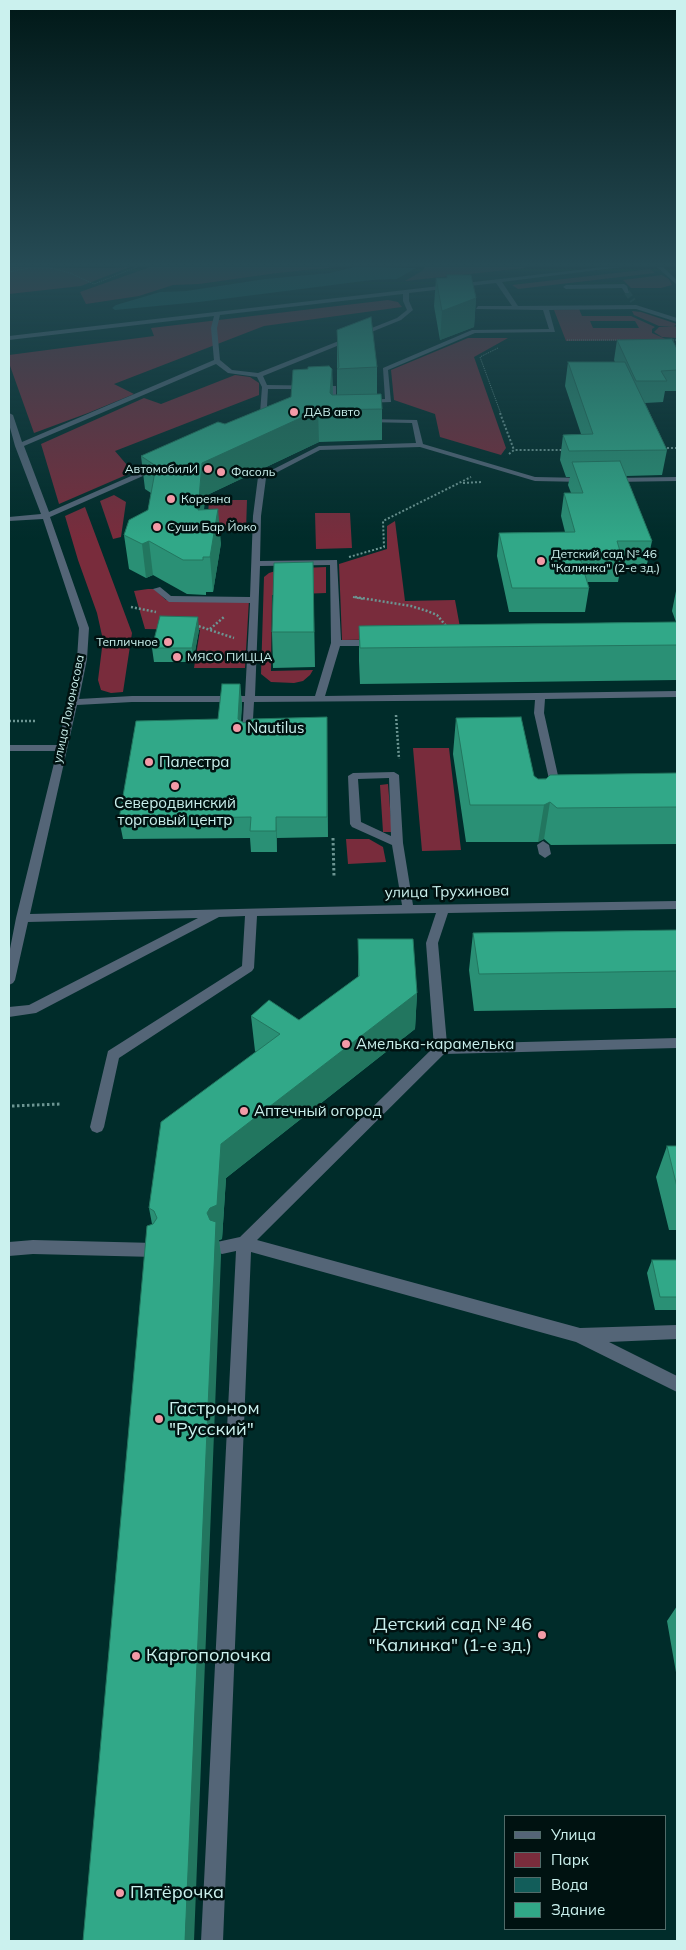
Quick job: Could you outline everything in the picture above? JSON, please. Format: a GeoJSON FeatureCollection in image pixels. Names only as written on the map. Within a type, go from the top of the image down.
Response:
{"type":"FeatureCollection","features":[{"type":"Feature","properties":{"kind":"street"},"geometry":{"type":"LineString","coordinates":[[217,358],[217,361],[230,372],[258,375],[301,358]]}},
{"type":"Feature","properties":{"kind":"street"},"geometry":{"type":"LineString","coordinates":[[392,421],[385,369],[411,358]]}},
{"type":"Feature","properties":{"kind":"street"},"geometry":{"type":"LineString","coordinates":[[20,446],[217,361]]}},
{"type":"Feature","properties":{"kind":"street"},"geometry":{"type":"LineString","coordinates":[[253,428],[262,424],[265,387],[258,375]]}},
{"type":"Feature","properties":{"kind":"street"},"geometry":{"type":"LineString","coordinates":[[265,387],[334,387],[334,402],[344,402]]}},
{"type":"Feature","properties":{"kind":"street"},"geometry":{"type":"LineString","coordinates":[[362,402],[388,401]]}},
{"type":"Feature","properties":{"kind":"street","name":"улица Ломоносова"},"geometry":{"type":"LineString","coordinates":[[9,415],[84,628],[82,659],[73,702],[9,980]]}},
{"type":"Feature","properties":{"kind":"street"},"geometry":{"type":"LineString","coordinates":[[354,422],[415,421],[420,445]]}},
{"type":"Feature","properties":{"kind":"street"},"geometry":{"type":"LineString","coordinates":[[246,739],[254,645],[258,516],[262,477],[319,448],[420,445],[493,465],[535,479],[677,479]]}},
{"type":"Feature","properties":{"kind":"street"},"geometry":{"type":"LineString","coordinates":[[9,519],[46,516],[163,466]]}},
{"type":"Feature","properties":{"kind":"street"},"geometry":{"type":"LineString","coordinates":[[256,564],[334,562],[336,643],[319,699]]}},
{"type":"Feature","properties":{"kind":"street"},"geometry":{"type":"LineString","coordinates":[[157,589],[169,599],[255,600]]}},
{"type":"Feature","properties":{"kind":"street"},"geometry":{"type":"LineString","coordinates":[[336,643],[383,642]]}},
{"type":"Feature","properties":{"kind":"street"},"geometry":{"type":"LineString","coordinates":[[73,702],[132,699],[402,699],[677,694]]}},
{"type":"Feature","properties":{"kind":"street"},"geometry":{"type":"LineString","coordinates":[[540,696],[539,713],[561,789],[546,800]]}},
{"type":"Feature","properties":{"kind":"street"},"geometry":{"type":"LineString","coordinates":[[9,748],[61,748]]}},
{"type":"Feature","properties":{"kind":"street"},"geometry":{"type":"LineString","coordinates":[[397,843],[356,824],[353,776],[394,775],[397,843],[408,909]]}},
{"type":"Feature","properties":{"kind":"street","name":"улица Трухинова"},"geometry":{"type":"LineString","coordinates":[[22,918],[677,905]]}},
{"type":"Feature","properties":{"kind":"street"},"geometry":{"type":"LineString","coordinates":[[441,1049],[432,943],[443,909]]}},
{"type":"Feature","properties":{"kind":"street"},"geometry":{"type":"LineString","coordinates":[[97,1128],[113,1054],[248,968],[251,912]]}},
{"type":"Feature","properties":{"kind":"street","name":"улица Трухинова"},"geometry":{"type":"LineString","coordinates":[[9,1012],[31,1010],[217,913]]}},
{"type":"Feature","properties":{"kind":"street"},"geometry":{"type":"LineString","coordinates":[[212,1941],[244,1243],[441,1049],[677,1043]]}},
{"type":"Feature","properties":{"kind":"street"},"geometry":{"type":"LineString","coordinates":[[222,1247],[244,1243],[579,1335],[677,1384]]}},
{"type":"Feature","properties":{"kind":"street"},"geometry":{"type":"LineString","coordinates":[[9,1249],[155,1250]]}},
{"type":"Feature","properties":{"kind":"street"},"geometry":{"type":"LineString","coordinates":[[579,1335],[677,1332]]}},
{"type":"Feature","properties":{"kind":"path"},"geometry":{"type":"LineString","coordinates":[[480,358],[514,450],[572,450]]}},
{"type":"Feature","properties":{"kind":"path"},"geometry":{"type":"LineString","coordinates":[[658,448],[677,448]]}},
{"type":"Feature","properties":{"kind":"path"},"geometry":{"type":"LineString","coordinates":[[334,562],[384,547],[383,521],[493,465]]}},
{"type":"Feature","properties":{"kind":"path"},"geometry":{"type":"LineString","coordinates":[[335,593],[410,606],[426,611],[437,615],[450,629]]}},
{"type":"Feature","properties":{"kind":"path"},"geometry":{"type":"LineString","coordinates":[[131,607],[159,613]]}},
{"type":"Feature","properties":{"kind":"path"},"geometry":{"type":"LineString","coordinates":[[193,624],[254,645]]}},
{"type":"Feature","properties":{"kind":"path"},"geometry":{"type":"LineString","coordinates":[[394,775],[400,767],[396,713],[402,699]]}},
{"type":"Feature","properties":{"kind":"path"},"geometry":{"type":"LineString","coordinates":[[9,721],[35,721]]}},
{"type":"Feature","properties":{"kind":"path"},"geometry":{"type":"LineString","coordinates":[[333,838],[334,877]]}},
{"type":"Feature","properties":{"kind":"path"},"geometry":{"type":"LineString","coordinates":[[12,1106],[60,1104]]}},
{"type":"Feature","properties":{"kind":"green space"},"geometry":{"type":"Polygon","coordinates":[[[9,358],[181,358],[114,384],[134,394],[34,433],[9,363],[9,358]]]}},
{"type":"Feature","properties":{"kind":"green space"},"geometry":{"type":"Polygon","coordinates":[[[420,358],[474,358],[506,448],[501,455],[440,437],[435,414],[394,400],[391,370],[420,358]]]}},
{"type":"Feature","properties":{"kind":"green space"},"geometry":{"type":"Polygon","coordinates":[[[235,375],[250,377],[259,383],[259,395],[115,451],[133,472],[59,504],[41,444],[144,398],[161,404],[235,375]]]}},
{"type":"Feature","properties":{"kind":"green space"},"geometry":{"type":"Polygon","coordinates":[[[114,495],[126,502],[121,537],[113,539],[100,501],[114,495]]]}},
{"type":"Feature","properties":{"kind":"green space"},"geometry":{"type":"Polygon","coordinates":[[[209,500],[247,500],[246,530],[207,531],[209,500]]]}},
{"type":"Feature","properties":{"kind":"green space"},"geometry":{"type":"Polygon","coordinates":[[[85,507],[132,633],[123,692],[111,693],[101,690],[98,680],[103,640],[97,613],[65,516],[85,507]]]}},
{"type":"Feature","properties":{"kind":"green space"},"geometry":{"type":"Polygon","coordinates":[[[315,513],[350,513],[352,548],[316,549],[315,513]]]}},
{"type":"Feature","properties":{"kind":"green space"},"geometry":{"type":"Polygon","coordinates":[[[395,521],[405,601],[455,600],[462,638],[342,640],[339,564],[387,549],[387,526],[395,521]]]}},
{"type":"Feature","properties":{"kind":"green space"},"geometry":{"type":"Polygon","coordinates":[[[326,567],[326,593],[272,595],[271,671],[313,670],[303,681],[294,683],[271,682],[261,674],[264,577],[269,573],[282,569],[326,567]]]}},
{"type":"Feature","properties":{"kind":"green space"},"geometry":{"type":"Polygon","coordinates":[[[154,589],[166,600],[249,600],[245,668],[194,668],[200,630],[145,629],[134,591],[154,589]]]}},
{"type":"Feature","properties":{"kind":"green space"},"geometry":{"type":"Polygon","coordinates":[[[413,748],[449,748],[461,850],[422,851],[413,748]]]}},
{"type":"Feature","properties":{"kind":"green space"},"geometry":{"type":"Polygon","coordinates":[[[388,784],[392,832],[383,832],[380,785],[388,784]]]}},
{"type":"Feature","properties":{"kind":"green space"},"geometry":{"type":"Polygon","coordinates":[[[346,839],[369,839],[383,847],[386,862],[348,864],[346,839]]]}},
{"type":"Feature","properties":{"kind":"building"},"geometry":{"type":"Polygon","coordinates":[[[339,358],[376,358],[377,367],[337,369],[339,367],[339,358]]]}},
{"type":"Feature","properties":{"kind":"building"},"geometry":{"type":"Polygon","coordinates":[[[625,358],[677,358],[677,370],[661,371],[667,381],[636,381],[625,358]]]}},
{"type":"Feature","properties":{"kind":"building"},"geometry":{"type":"Polygon","coordinates":[[[568,362],[625,362],[667,450],[569,451],[563,435],[593,434],[568,362]]]}},
{"type":"Feature","properties":{"kind":"building"},"geometry":{"type":"Polygon","coordinates":[[[329,366],[332,369],[330,393],[332,395],[381,394],[382,409],[318,410],[202,463],[198,510],[218,509],[210,557],[203,557],[203,560],[183,560],[149,541],[142,544],[124,535],[129,520],[148,510],[156,466],[141,456],[218,422],[225,424],[291,397],[293,370],[329,366]]]}},
{"type":"Feature","properties":{"kind":"building"},"geometry":{"type":"Polygon","coordinates":[[[620,461],[652,541],[617,541],[622,558],[580,558],[589,588],[512,588],[499,533],[575,532],[564,493],[583,493],[572,462],[620,461]]]}},
{"type":"Feature","properties":{"kind":"building"},"geometry":{"type":"Polygon","coordinates":[[[313,562],[314,632],[272,632],[274,563],[313,562]]]}},
{"type":"Feature","properties":{"kind":"building"},"geometry":{"type":"Polygon","coordinates":[[[160,616],[198,617],[192,648],[152,648],[160,616]]]}},
{"type":"Feature","properties":{"kind":"building"},"geometry":{"type":"Polygon","coordinates":[[[677,622],[677,645],[360,648],[359,626],[677,622]]]}},
{"type":"Feature","properties":{"kind":"building","name":"Северодвинский торговый центр"},"geometry":{"type":"Polygon","coordinates":[[[222,684],[240,684],[238,719],[244,723],[252,719],[327,717],[327,817],[276,817],[276,831],[250,831],[251,817],[119,819],[136,721],[218,719],[222,684]]]}},
{"type":"Feature","properties":{"kind":"building"},"geometry":{"type":"Polygon","coordinates":[[[521,717],[534,776],[538,779],[546,779],[550,775],[677,773],[677,807],[557,808],[550,802],[544,805],[470,805],[456,718],[521,717]]]}},
{"type":"Feature","properties":{"kind":"building"},"geometry":{"type":"Polygon","coordinates":[[[677,930],[677,971],[479,974],[473,933],[677,930]]]}},
{"type":"Feature","properties":{"kind":"building"},"geometry":{"type":"Polygon","coordinates":[[[358,939],[413,939],[417,993],[221,1144],[217,1205],[210,1208],[207,1213],[210,1220],[216,1222],[185,1941],[83,1941],[147,1226],[153,1224],[157,1218],[154,1211],[149,1208],[161,1122],[280,1034],[251,1016],[269,1000],[299,1020],[359,976],[358,939]]]}},
{"type":"Feature","properties":{"kind":"building"},"geometry":{"type":"Polygon","coordinates":[[[667,1146],[677,1146],[677,1187],[667,1146]]]}},
{"type":"Feature","properties":{"kind":"building"},"geometry":{"type":"Polygon","coordinates":[[[652,1260],[677,1260],[677,1297],[660,1297],[652,1260]]]}},
{"type":"Feature","properties":{"kind":"place","name":"ДАВ авто"},"geometry":{"type":"Point","coordinates":[294,412]}},
{"type":"Feature","properties":{"kind":"place","name":"АвтомобилИ"},"geometry":{"type":"Point","coordinates":[208,469]}},
{"type":"Feature","properties":{"kind":"place","name":"Фасоль"},"geometry":{"type":"Point","coordinates":[221,472]}},
{"type":"Feature","properties":{"kind":"place","name":"Кореяна"},"geometry":{"type":"Point","coordinates":[171,499]}},
{"type":"Feature","properties":{"kind":"place","name":"Суши Бар Йоко"},"geometry":{"type":"Point","coordinates":[157,527]}},
{"type":"Feature","properties":{"kind":"place","name":"Детский сад № 46 \"Калинка\" (2-е зд.)"},"geometry":{"type":"Point","coordinates":[541,561]}},
{"type":"Feature","properties":{"kind":"place","name":"Тепличное"},"geometry":{"type":"Point","coordinates":[168,642]}},
{"type":"Feature","properties":{"kind":"place","name":"МЯСО ПИЦЦА"},"geometry":{"type":"Point","coordinates":[177,657]}},
{"type":"Feature","properties":{"kind":"place","name":"Nautilus"},"geometry":{"type":"Point","coordinates":[237,728]}},
{"type":"Feature","properties":{"kind":"place","name":"Палестра"},"geometry":{"type":"Point","coordinates":[149,762]}},
{"type":"Feature","properties":{"kind":"place","name":"Северодвинский торговый центр"},"geometry":{"type":"Point","coordinates":[175,786]}},
{"type":"Feature","properties":{"kind":"place","name":"Амелька-карамелька"},"geometry":{"type":"Point","coordinates":[346,1044]}},
{"type":"Feature","properties":{"kind":"place","name":"Аптечный огород"},"geometry":{"type":"Point","coordinates":[244,1111]}},
{"type":"Feature","properties":{"kind":"place","name":"Гастроном \"Русский\""},"geometry":{"type":"Point","coordinates":[159,1419]}},
{"type":"Feature","properties":{"kind":"place","name":"Детский сад № 46 \"Калинка\" (1-е зд.)"},"geometry":{"type":"Point","coordinates":[542,1635]}},
{"type":"Feature","properties":{"kind":"place","name":"Каргополочка"},"geometry":{"type":"Point","coordinates":[136,1656]}},
{"type":"Feature","properties":{"kind":"place","name":"Пятёрочка"},"geometry":{"type":"Point","coordinates":[120,1893]}}]}
